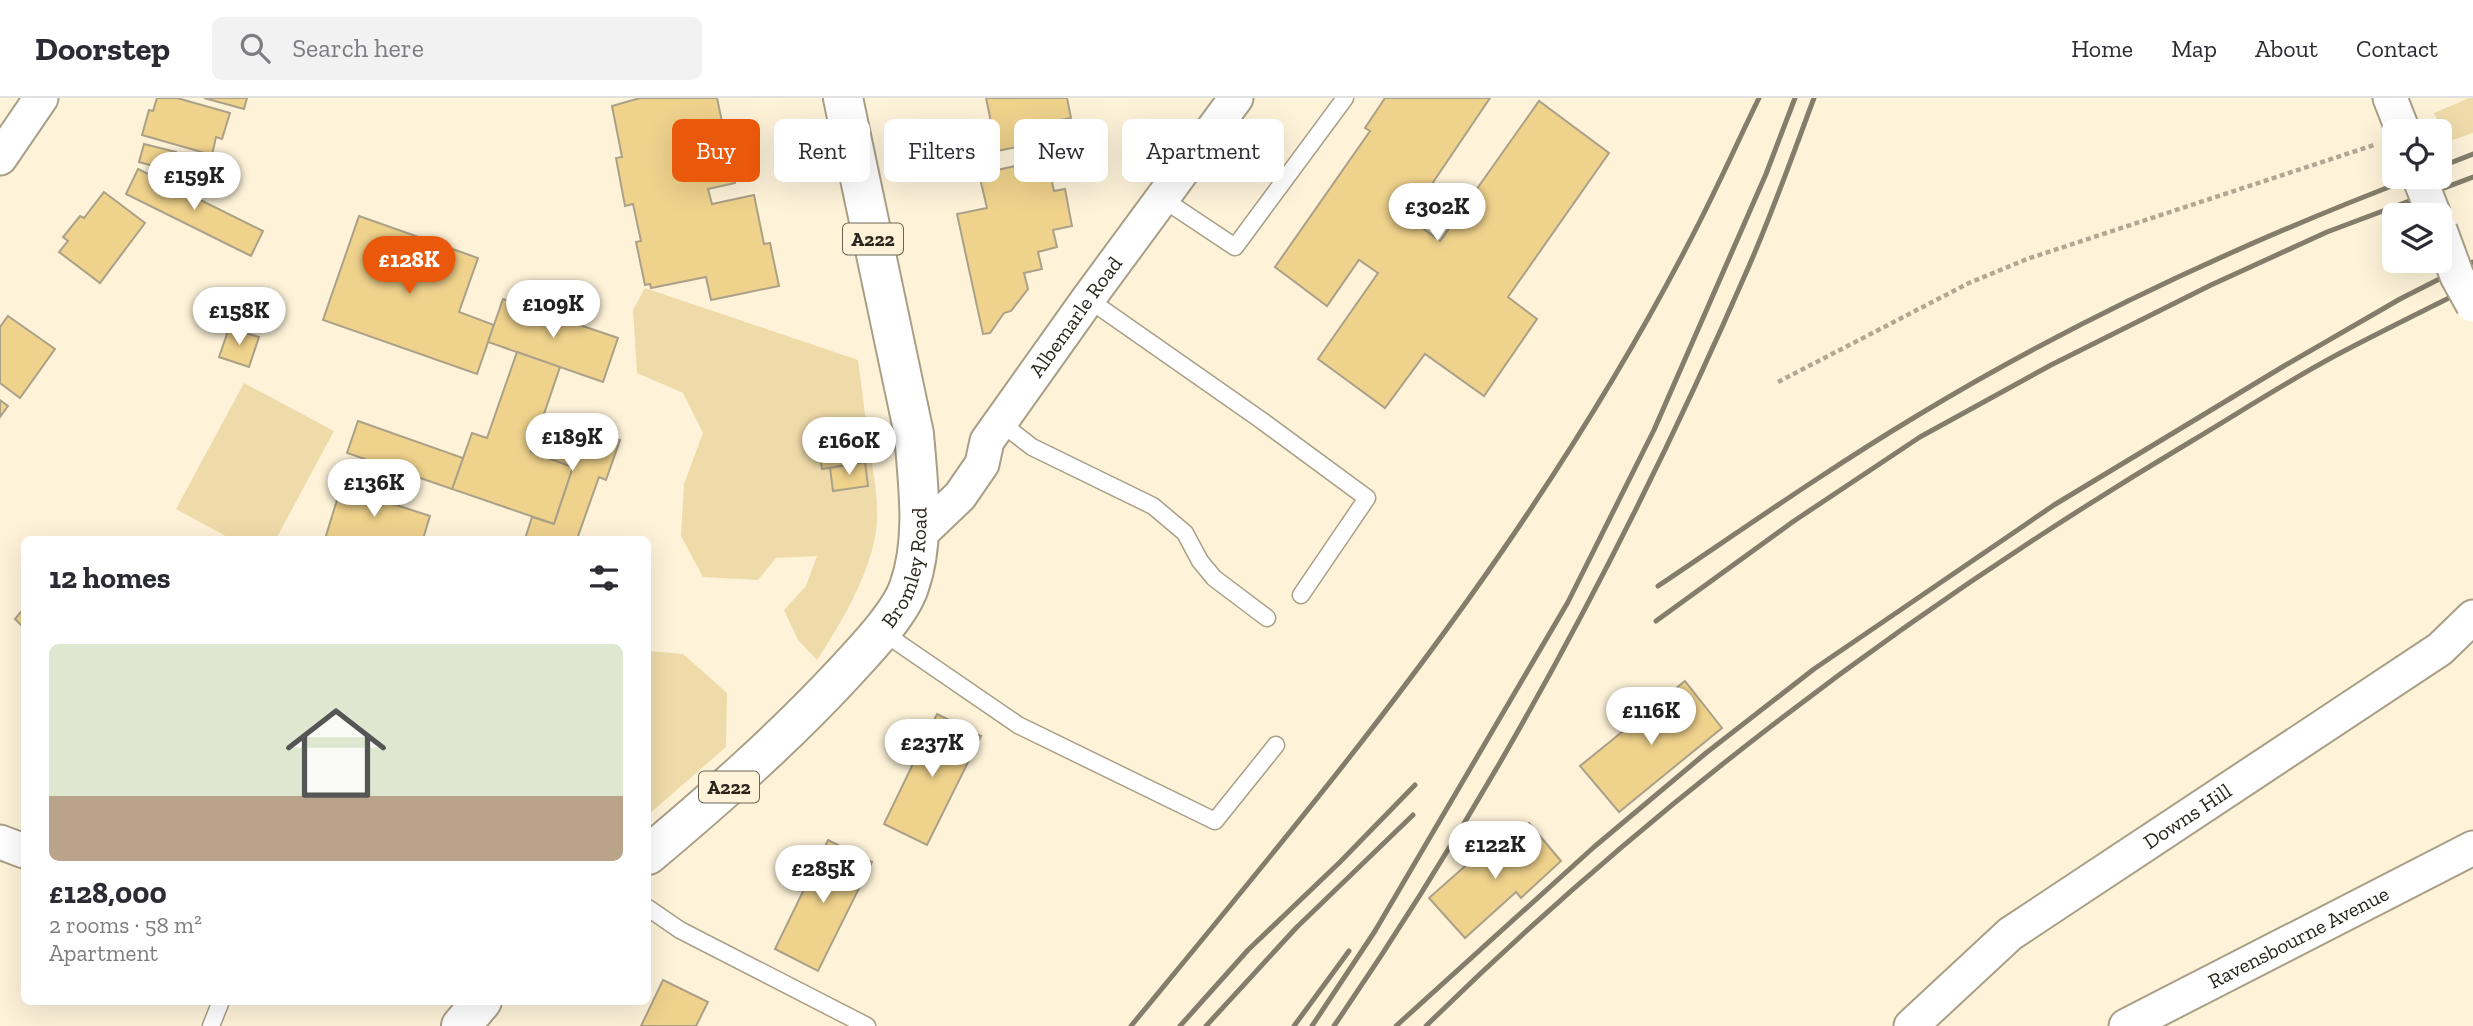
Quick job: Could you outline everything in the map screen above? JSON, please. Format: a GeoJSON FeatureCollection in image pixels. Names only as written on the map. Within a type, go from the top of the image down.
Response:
{"type":"FeatureCollection","features":[{"type":"Feature","properties":{"kind":"main road","name":"Bromley Road"},"geometry":{"type":"LineString","coordinates":[[651,852],[723,792],[812,707],[881,631],[905,598],[910,586],[918,536],[919,491],[914,434],[843,98]]}},
{"type":"Feature","properties":{"kind":"main road"},"geometry":{"type":"LineString","coordinates":[[461,1026],[479,1005]]}},
{"type":"Feature","properties":{"kind":"street"},"geometry":{"type":"LineString","coordinates":[[0,158],[41,98]]}},
{"type":"Feature","properties":{"kind":"street","name":"Albemarle Road"},"geometry":{"type":"LineString","coordinates":[[918,536],[960,496],[982,464],[994,432],[1236,98]]}},
{"type":"Feature","properties":{"kind":"street"},"geometry":{"type":"LineString","coordinates":[[2390,98],[2391,119]]}},
{"type":"Feature","properties":{"kind":"street"},"geometry":{"type":"LineString","coordinates":[[2452,262],[2473,305]]}},
{"type":"Feature","properties":{"kind":"street","name":"Downs Hill"},"geometry":{"type":"LineString","coordinates":[[1911,1026],[2010,934],[2440,649],[2473,617]]}},
{"type":"Feature","properties":{"kind":"street"},"geometry":{"type":"LineString","coordinates":[[0,842],[21,850]]}},
{"type":"Feature","properties":{"kind":"street","name":"Ravensbourne Avenue"},"geometry":{"type":"LineString","coordinates":[[2126,1026],[2473,848]]}},
{"type":"Feature","properties":{"kind":"lane"},"geometry":{"type":"LineString","coordinates":[[1163,199],[1235,247],[1345,98]]}},
{"type":"Feature","properties":{"kind":"lane"},"geometry":{"type":"LineString","coordinates":[[1088,299],[1367,498],[1301,595]]}},
{"type":"Feature","properties":{"kind":"lane"},"geometry":{"type":"LineString","coordinates":[[994,432],[1032,447],[1153,506],[1185,533],[1200,561],[1214,578],[1267,618]]}},
{"type":"Feature","properties":{"kind":"lane"},"geometry":{"type":"LineString","coordinates":[[881,631],[1018,724],[1215,821],[1276,744]]}},
{"type":"Feature","properties":{"kind":"lane"},"geometry":{"type":"LineString","coordinates":[[651,910],[680,930],[867,1026]]}},
{"type":"Feature","properties":{"kind":"lane"},"geometry":{"type":"LineString","coordinates":[[211,1026],[219,1005]]}},
{"type":"Feature","properties":{"kind":"path"},"geometry":{"type":"LineString","coordinates":[[1778,382],[1969,283],[2027,258],[2382,140]]}},
{"type":"Feature","properties":{"kind":"shaded area"},"geometry":{"type":"Polygon","coordinates":[[[2473,98],[2473,133],[2452,140],[2452,119],[2437,119],[2434,113],[2473,98]]]}},
{"type":"Feature","properties":{"kind":"shaded area"},"geometry":{"type":"Polygon","coordinates":[[[645,288],[858,360],[877,504],[875,540],[855,594],[817,660],[798,640],[784,610],[806,586],[817,556],[776,558],[758,580],[703,577],[681,536],[684,484],[703,433],[683,393],[637,373],[633,310],[645,288]]]}},
{"type":"Feature","properties":{"kind":"shaded area"},"geometry":{"type":"Polygon","coordinates":[[[244,383],[334,431],[278,536],[226,536],[176,509],[244,383]]]}},
{"type":"Feature","properties":{"kind":"shaded area"},"geometry":{"type":"Polygon","coordinates":[[[651,651],[683,654],[727,693],[726,747],[651,812],[651,651]]]}},
{"type":"Feature","properties":{"kind":"building"},"geometry":{"type":"Polygon","coordinates":[[[157,98],[177,98],[230,113],[222,139],[216,137],[212,155],[142,135],[149,110],[153,111],[157,98]]]}},
{"type":"Feature","properties":{"kind":"building"},"geometry":{"type":"Polygon","coordinates":[[[204,98],[247,98],[244,109],[204,98]]]}},
{"type":"Feature","properties":{"kind":"building"},"geometry":{"type":"Polygon","coordinates":[[[640,98],[717,98],[721,119],[672,119],[672,182],[735,182],[708,189],[712,204],[754,195],[764,244],[770,243],[779,286],[711,300],[706,277],[651,288],[650,284],[645,285],[636,242],[641,241],[633,204],[625,206],[616,158],[622,157],[612,106],[640,98]]]}},
{"type":"Feature","properties":{"kind":"building"},"geometry":{"type":"Polygon","coordinates":[[[986,98],[1067,98],[1071,118],[1014,119],[1014,148],[1000,150],[1000,119],[990,119],[986,98]]]}},
{"type":"Feature","properties":{"kind":"building"},"geometry":{"type":"Polygon","coordinates":[[[1385,98],[1490,98],[1409,218],[1440,241],[1539,101],[1609,153],[1508,297],[1537,319],[1484,396],[1425,354],[1385,408],[1318,359],[1378,273],[1359,260],[1327,306],[1275,267],[1370,131],[1365,128],[1385,98]]]}},
{"type":"Feature","properties":{"kind":"building"},"geometry":{"type":"Polygon","coordinates":[[[144,144],[176,152],[171,171],[139,162],[144,144]]]}},
{"type":"Feature","properties":{"kind":"building"},"geometry":{"type":"Polygon","coordinates":[[[1014,166],[1014,182],[1052,182],[1054,191],[1065,189],[1072,226],[1053,230],[1057,247],[1038,252],[1042,269],[1024,273],[1028,289],[1011,311],[1004,313],[990,333],[983,334],[957,214],[987,208],[981,182],[1000,182],[1000,169],[1014,166]]]}},
{"type":"Feature","properties":{"kind":"building"},"geometry":{"type":"Polygon","coordinates":[[[138,169],[263,231],[251,256],[126,194],[138,169]]]}},
{"type":"Feature","properties":{"kind":"building"},"geometry":{"type":"Polygon","coordinates":[[[104,192],[145,223],[100,283],[59,252],[68,241],[63,237],[80,216],[84,218],[104,192]]]}},
{"type":"Feature","properties":{"kind":"building"},"geometry":{"type":"Polygon","coordinates":[[[359,216],[478,258],[459,312],[494,325],[477,374],[323,320],[359,216]]]}},
{"type":"Feature","properties":{"kind":"building"},"geometry":{"type":"Polygon","coordinates":[[[503,299],[618,338],[603,382],[488,342],[503,299]]]}},
{"type":"Feature","properties":{"kind":"building"},"geometry":{"type":"Polygon","coordinates":[[[8,316],[55,349],[20,398],[0,383],[0,327],[8,316]]]}},
{"type":"Feature","properties":{"kind":"building"},"geometry":{"type":"Polygon","coordinates":[[[229,328],[259,337],[249,367],[219,357],[229,328]]]}},
{"type":"Feature","properties":{"kind":"building"},"geometry":{"type":"Polygon","coordinates":[[[517,352],[560,367],[531,452],[573,467],[554,524],[452,489],[472,433],[487,438],[517,352]]]}},
{"type":"Feature","properties":{"kind":"building"},"geometry":{"type":"Polygon","coordinates":[[[0,400],[8,406],[0,417],[0,400]]]}},
{"type":"Feature","properties":{"kind":"building"},"geometry":{"type":"Polygon","coordinates":[[[544,414],[620,440],[606,480],[599,477],[578,536],[526,536],[532,517],[554,524],[573,467],[531,452],[544,414]]]}},
{"type":"Feature","properties":{"kind":"building"},"geometry":{"type":"Polygon","coordinates":[[[358,421],[463,458],[452,489],[347,453],[358,421]]]}},
{"type":"Feature","properties":{"kind":"building"},"geometry":{"type":"Polygon","coordinates":[[[867,424],[872,461],[822,469],[818,443],[837,440],[835,429],[867,424]]]}},
{"type":"Feature","properties":{"kind":"building"},"geometry":{"type":"Polygon","coordinates":[[[865,462],[868,486],[833,491],[830,468],[865,462]]]}},
{"type":"Feature","properties":{"kind":"building"},"geometry":{"type":"Polygon","coordinates":[[[341,487],[430,516],[424,536],[326,536],[341,487]]]}},
{"type":"Feature","properties":{"kind":"building"},"geometry":{"type":"Polygon","coordinates":[[[21,612],[21,625],[15,619],[21,612]]]}},
{"type":"Feature","properties":{"kind":"building"},"geometry":{"type":"Polygon","coordinates":[[[1685,681],[1722,728],[1619,812],[1580,766],[1685,681]]]}},
{"type":"Feature","properties":{"kind":"building"},"geometry":{"type":"Polygon","coordinates":[[[937,714],[981,736],[927,845],[884,824],[937,714]]]}},
{"type":"Feature","properties":{"kind":"building"},"geometry":{"type":"Polygon","coordinates":[[[1529,823],[1561,861],[1521,898],[1516,892],[1465,938],[1429,898],[1481,852],[1490,863],[1529,823]]]}},
{"type":"Feature","properties":{"kind":"building"},"geometry":{"type":"Polygon","coordinates":[[[828,840],[872,862],[818,971],[775,949],[828,840]]]}},
{"type":"Feature","properties":{"kind":"building"},"geometry":{"type":"Polygon","coordinates":[[[663,980],[708,1002],[696,1026],[641,1026],[663,980]]]}},
{"type":"Feature","properties":{"kind":"railway"},"geometry":{"type":"LineString","coordinates":[[1131,1026],[1382,716],[1477,588],[1522,522],[1571,448],[1662,294],[1759,98]]}},
{"type":"Feature","properties":{"kind":"railway"},"geometry":{"type":"LineString","coordinates":[[1312,1026],[1375,931],[1568,602],[1654,430],[1766,174],[1795,98]]}},
{"type":"Feature","properties":{"kind":"railway"},"geometry":{"type":"LineString","coordinates":[[1334,1026],[1452,844],[1560,656],[1610,560],[1659,463],[1749,266],[1814,98]]}},
{"type":"Feature","properties":{"kind":"railway"},"geometry":{"type":"LineString","coordinates":[[2452,162],[2473,154]]}},
{"type":"Feature","properties":{"kind":"railway"},"geometry":{"type":"LineString","coordinates":[[1656,621],[1794,521],[1920,437],[2051,365],[2211,285],[2327,232],[2473,177]]}},
{"type":"Feature","properties":{"kind":"railway"},"geometry":{"type":"LineString","coordinates":[[1658,586],[1882,437],[2035,348],[2222,257],[2384,189]]}},
{"type":"Feature","properties":{"kind":"railway"},"geometry":{"type":"LineString","coordinates":[[1396,1026],[1594,847],[1706,753],[1814,669],[2054,505],[2284,366],[2400,299],[2473,262]]}},
{"type":"Feature","properties":{"kind":"railway"},"geometry":{"type":"LineString","coordinates":[[1426,1026],[1513,943],[1603,863],[1790,712],[1887,640],[2087,505],[2267,395],[2346,350],[2473,286]]}},
{"type":"Feature","properties":{"kind":"railway"},"geometry":{"type":"LineString","coordinates":[[1180,1026],[1248,950],[1415,785]]}},
{"type":"Feature","properties":{"kind":"railway"},"geometry":{"type":"LineString","coordinates":[[1206,1026],[1296,928],[1413,815]]}},
{"type":"Feature","properties":{"kind":"railway"},"geometry":{"type":"LineString","coordinates":[[1294,1026],[1349,951]]}}]}
